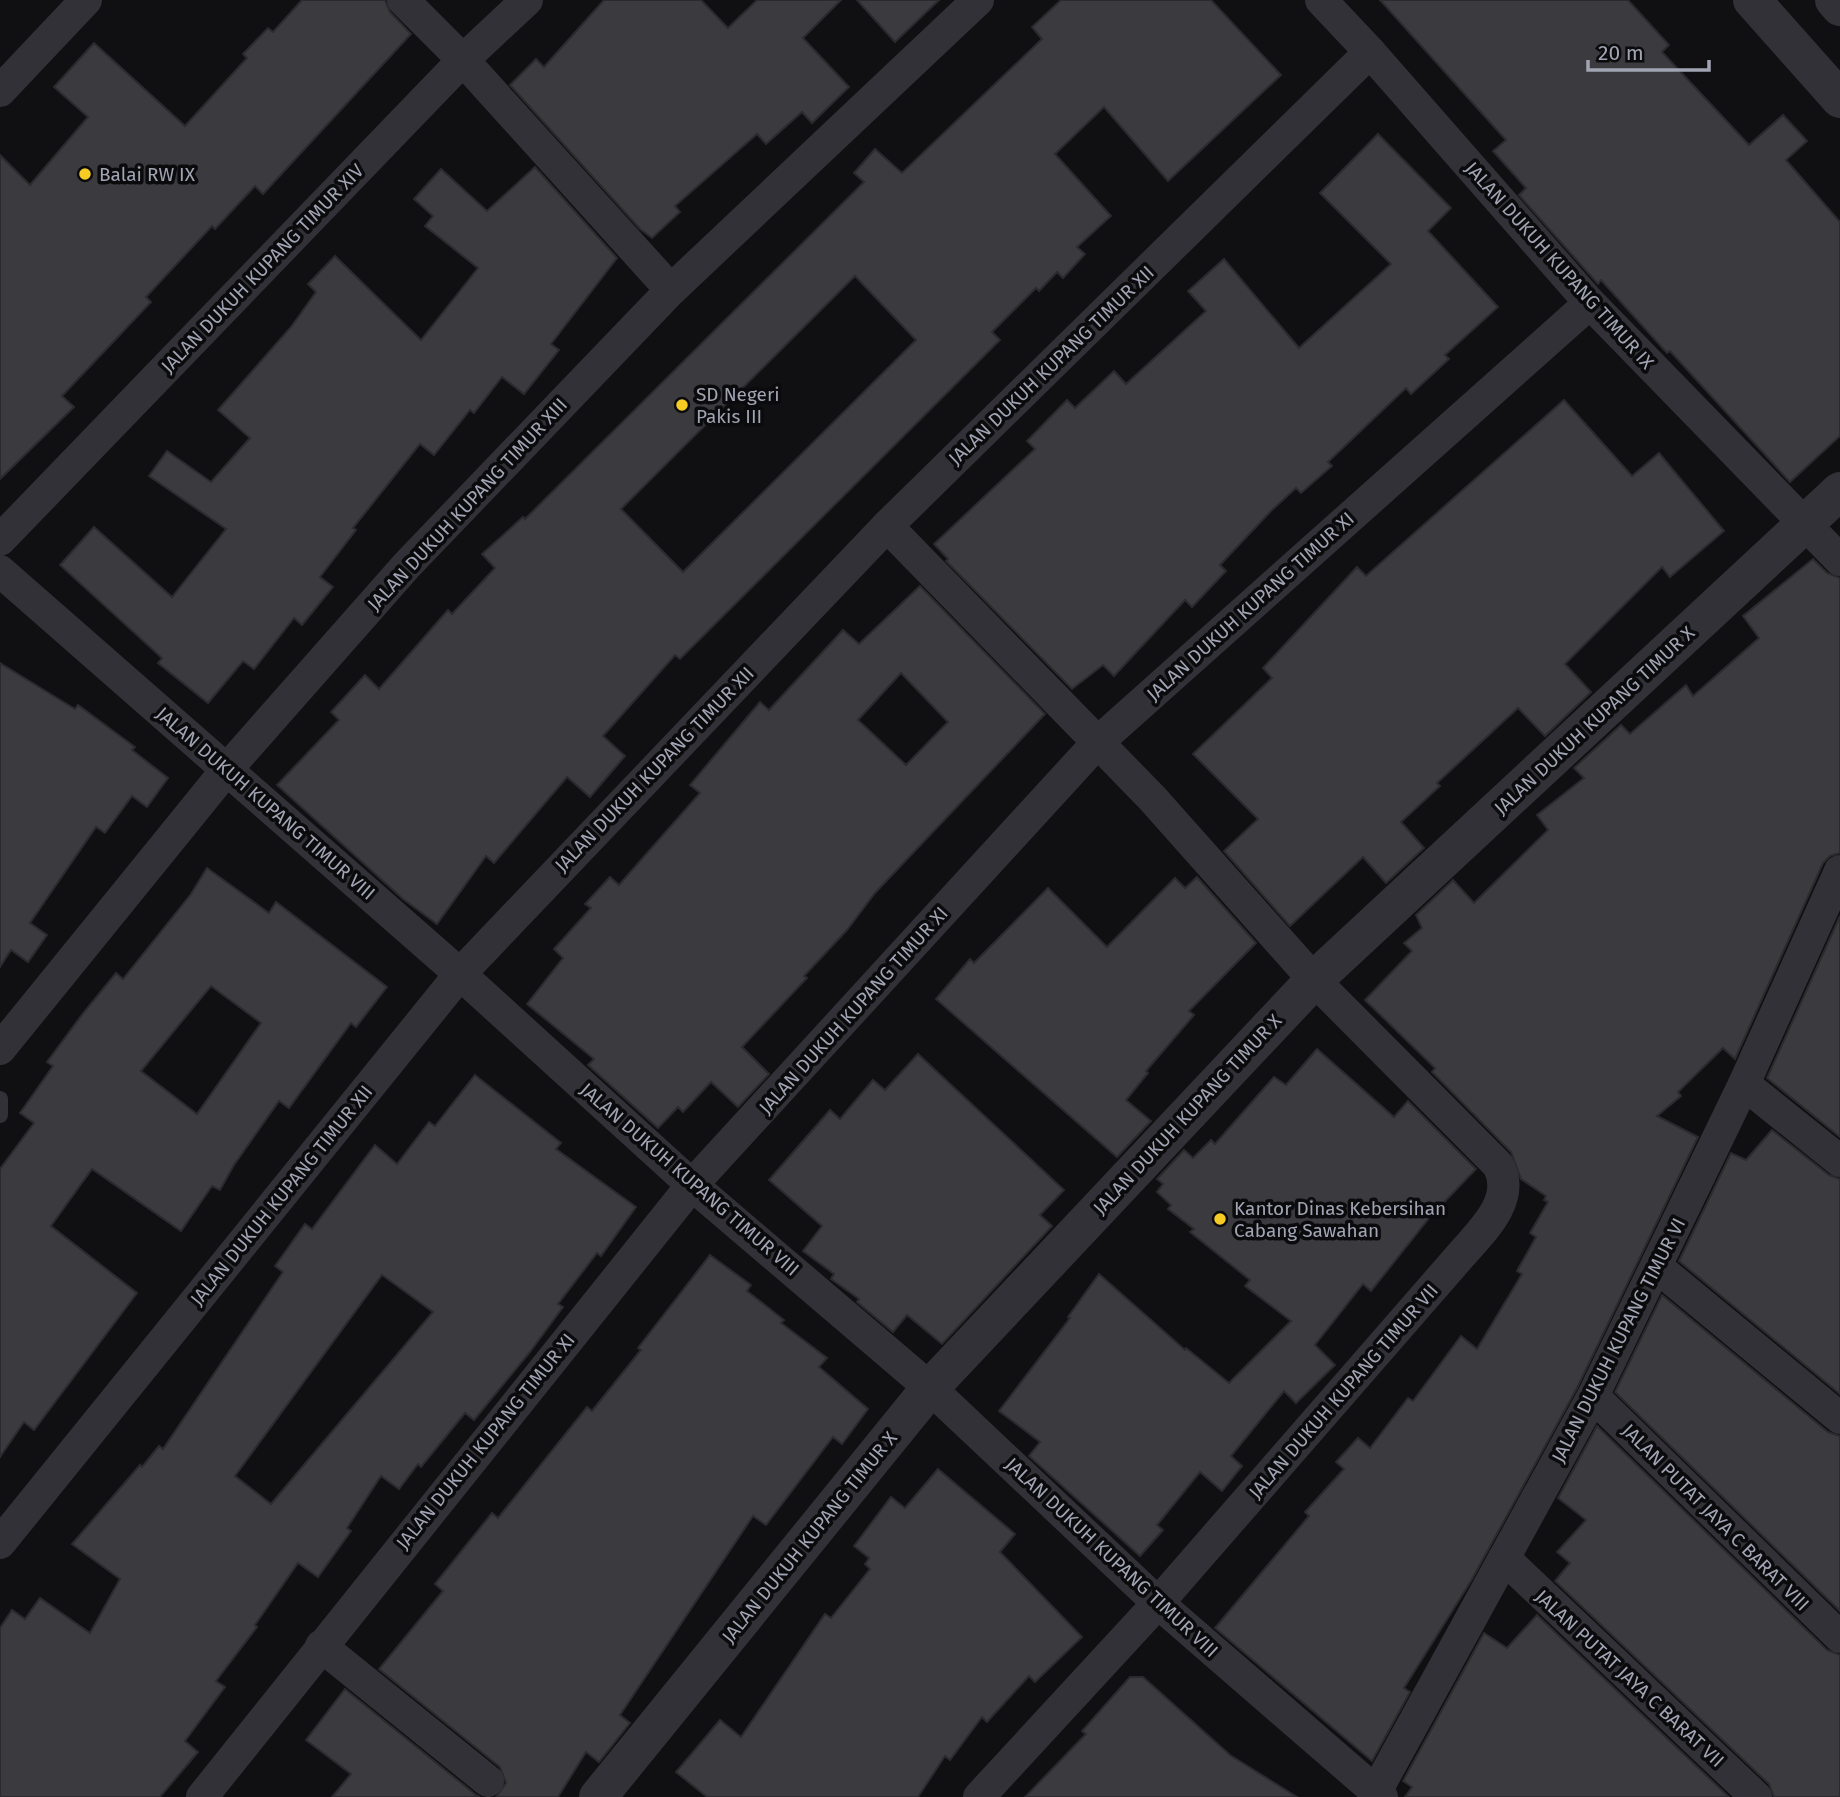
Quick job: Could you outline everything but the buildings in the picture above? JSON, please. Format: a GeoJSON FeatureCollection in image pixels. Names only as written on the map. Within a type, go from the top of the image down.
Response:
{"type":"FeatureCollection","features":[{"type":"Feature","properties":{"kind":"street"},"geometry":{"type":"LineString","coordinates":[[0,91],[86,0]]}},
{"type":"Feature","properties":{"kind":"street"},"geometry":{"type":"LineString","coordinates":[[403,0],[463,60],[671,290]]}},
{"type":"Feature","properties":{"kind":"street","name":"JALAN DUKUH KUPANG TIMUR XIV"},"geometry":{"type":"LineString","coordinates":[[0,540],[463,60],[527,0]]}},
{"type":"Feature","properties":{"kind":"street","name":"JALAN DUKUH KUPANG TIMUR XIII"},"geometry":{"type":"LineString","coordinates":[[0,1049],[228,768],[407,565],[671,290],[978,0]]}},
{"type":"Feature","properties":{"kind":"street","name":"JALAN DUKUH KUPANG TIMUR IX"},"geometry":{"type":"LineString","coordinates":[[1321,0],[1370,52],[1590,303],[1804,525]]}},
{"type":"Feature","properties":{"kind":"street"},"geometry":{"type":"LineString","coordinates":[[1752,0],[1840,99]]}},
{"type":"Feature","properties":{"kind":"street"},"geometry":{"type":"LineString","coordinates":[[1834,0],[1840,7]]}},
{"type":"Feature","properties":{"kind":"street","name":"JALAN DUKUH KUPANG TIMUR XII"},"geometry":{"type":"LineString","coordinates":[[0,1543],[460,974],[887,526],[1370,52]]}},
{"type":"Feature","properties":{"kind":"street","name":"JALAN DUKUH KUPANG TIMUR XI"},"geometry":{"type":"LineString","coordinates":[[202,1797],[692,1185],[1098,742],[1590,303]]}},
{"type":"Feature","properties":{"kind":"street","name":"JALAN DUKUH KUPANG TIMUR X"},"geometry":{"type":"LineString","coordinates":[[598,1797],[930,1388],[1314,980],[1840,491]]}},
{"type":"Feature","properties":{"kind":"street"},"geometry":{"type":"LineString","coordinates":[[1804,525],[1840,560]]}},
{"type":"Feature","properties":{"kind":"street","name":"JALAN DUKUH KUPANG TIMUR VII"},"geometry":{"type":"LineString","coordinates":[[887,526],[1152,798],[1314,980],[1497,1165],[1503,1175],[1504,1187],[1493,1217],[1461,1255],[1158,1602],[979,1797]]}},
{"type":"Feature","properties":{"kind":"street","name":"JALAN DUKUH KUPANG TIMUR VIII"},"geometry":{"type":"LineString","coordinates":[[0,571],[228,768],[692,1185],[930,1388],[1158,1602],[1377,1795]]}},
{"type":"Feature","properties":{"kind":"street","name":"JALAN DUKUH KUPANG TIMUR VI"},"geometry":{"type":"LineString","coordinates":[[1377,1795],[1594,1396],[1744,1084],[1840,871]]}},
{"type":"Feature","properties":{"kind":"street"},"geometry":{"type":"LineString","coordinates":[[1744,1084],[1840,1161]]}},
{"type":"Feature","properties":{"kind":"street"},"geometry":{"type":"LineString","coordinates":[[1657,1267],[1840,1418]]}},
{"type":"Feature","properties":{"kind":"street","name":"JALAN PUTAT JAYA C BARAT VIII"},"geometry":{"type":"LineString","coordinates":[[1594,1396],[1840,1637]]}},
{"type":"Feature","properties":{"kind":"street","name":"JALAN PUTAT JAYA C BARAT VII"},"geometry":{"type":"LineString","coordinates":[[1504,1558],[1756,1797]]}},
{"type":"Feature","properties":{"kind":"street"},"geometry":{"type":"LineString","coordinates":[[321,1646],[488,1781]]}},
{"type":"Feature","properties":{"kind":"lane"},"geometry":{"type":"LineString","coordinates":[[0,1099],[0,1115]]}},
{"type":"Feature","properties":{"kind":"place","name":"Balai RW IX"},"geometry":{"type":"Point","coordinates":[85,174]}},
{"type":"Feature","properties":{"kind":"place","name":"SD Negeri Pakis III"},"geometry":{"type":"Point","coordinates":[682,405]}},
{"type":"Feature","properties":{"kind":"place","name":"Kantor Dinas Kebersihan Cabang Sawahan"},"geometry":{"type":"Point","coordinates":[1220,1219]}}]}
